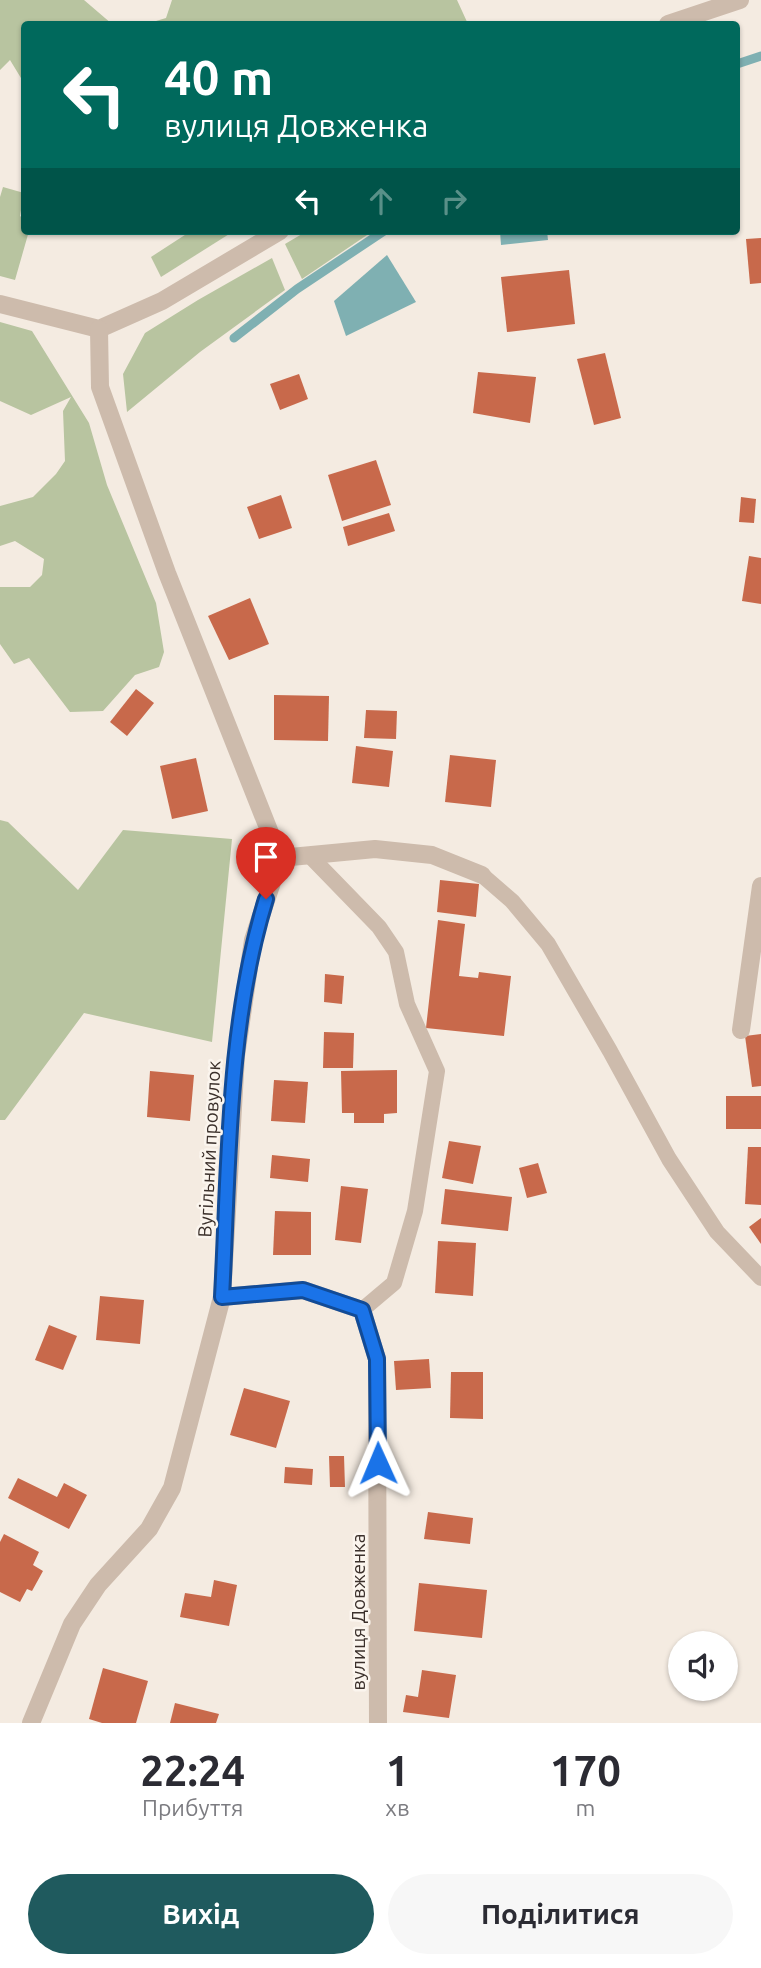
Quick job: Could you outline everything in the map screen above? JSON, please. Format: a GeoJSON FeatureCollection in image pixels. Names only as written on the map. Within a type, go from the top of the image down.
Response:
{"type":"FeatureCollection","features":[{"type":"Feature","properties":{"kind":"street"},"geometry":{"type":"LineString","coordinates":[[677,21],[740,0]]}},
{"type":"Feature","properties":{"kind":"street"},"geometry":{"type":"LineString","coordinates":[[0,304],[99,329],[162,301],[273,235]]}},
{"type":"Feature","properties":{"kind":"street"},"geometry":{"type":"LineString","coordinates":[[99,329],[100,387],[177,599],[280,858],[375,849],[432,855],[482,875]]}},
{"type":"Feature","properties":{"kind":"street","name":"Вугільний провулок"},"geometry":{"type":"LineString","coordinates":[[31,1723],[72,1624],[98,1585],[149,1529],[172,1488],[222,1297],[236,1056],[253,940],[280,858]]}},
{"type":"Feature","properties":{"kind":"street"},"geometry":{"type":"LineString","coordinates":[[741,1030],[761,886]]}},
{"type":"Feature","properties":{"kind":"street"},"geometry":{"type":"LineString","coordinates":[[222,1297],[303,1290],[362,1310]]}},
{"type":"Feature","properties":{"kind":"street","name":"вулиця Довженка"},"geometry":{"type":"LineString","coordinates":[[362,1310],[377,1359],[378,1723]]}},
{"type":"Feature","properties":{"kind":"lane"},"geometry":{"type":"LineString","coordinates":[[311,857],[379,927],[396,952],[407,1004],[437,1071],[415,1211],[394,1283],[362,1310]]}},
{"type":"Feature","properties":{"kind":"lane"},"geometry":{"type":"LineString","coordinates":[[482,875],[512,901],[548,944],[669,1159],[716,1232],[761,1278]]}},
{"type":"Feature","properties":{"kind":"green space"},"geometry":{"type":"Polygon","coordinates":[[[0,0],[84,0],[108,21],[21,21],[21,78],[10,60],[0,70],[0,0]]]}},
{"type":"Feature","properties":{"kind":"green space"},"geometry":{"type":"Polygon","coordinates":[[[172,0],[457,0],[467,21],[156,21],[166,18],[172,0]]]}},
{"type":"Feature","properties":{"kind":"green space"},"geometry":{"type":"Polygon","coordinates":[[[3,187],[21,192],[21,235],[28,235],[15,280],[0,276],[0,197],[3,187]]]}},
{"type":"Feature","properties":{"kind":"green space"},"geometry":{"type":"Polygon","coordinates":[[[185,235],[228,235],[161,277],[151,257],[185,235]]]}},
{"type":"Feature","properties":{"kind":"green space"},"geometry":{"type":"Polygon","coordinates":[[[300,235],[367,235],[302,279],[285,244],[300,235]]]}},
{"type":"Feature","properties":{"kind":"green space"},"geometry":{"type":"Polygon","coordinates":[[[272,258],[285,290],[200,352],[127,412],[123,374],[145,333],[272,258]]]}},
{"type":"Feature","properties":{"kind":"green space"},"geometry":{"type":"Polygon","coordinates":[[[0,322],[32,331],[89,423],[107,485],[156,603],[164,652],[159,667],[135,675],[103,711],[70,712],[29,658],[14,664],[0,644],[0,587],[30,587],[42,575],[44,559],[15,541],[0,546],[0,506],[33,497],[65,461],[63,411],[71,397],[31,415],[0,401],[0,322]]]}},
{"type":"Feature","properties":{"kind":"green space"},"geometry":{"type":"Polygon","coordinates":[[[0,820],[8,822],[78,890],[123,830],[232,839],[212,1042],[84,1013],[5,1120],[0,1120],[0,820]]]}},
{"type":"Feature","properties":{"kind":"water"},"geometry":{"type":"Polygon","coordinates":[[[500,235],[547,235],[548,240],[501,245],[500,235]]]}},
{"type":"Feature","properties":{"kind":"water"},"geometry":{"type":"Polygon","coordinates":[[[387,255],[416,302],[346,336],[334,301],[387,255]]]}},
{"type":"Feature","properties":{"kind":"building"},"geometry":{"type":"Polygon","coordinates":[[[761,238],[761,283],[750,284],[746,239],[761,238]]]}},
{"type":"Feature","properties":{"kind":"building"},"geometry":{"type":"Polygon","coordinates":[[[569,270],[575,324],[507,332],[501,277],[569,270]]]}},
{"type":"Feature","properties":{"kind":"building"},"geometry":{"type":"Polygon","coordinates":[[[605,353],[621,418],[594,425],[577,359],[605,353]]]}},
{"type":"Feature","properties":{"kind":"building"},"geometry":{"type":"Polygon","coordinates":[[[478,372],[536,377],[530,423],[473,413],[478,372]]]}},
{"type":"Feature","properties":{"kind":"building"},"geometry":{"type":"Polygon","coordinates":[[[299,374],[308,399],[280,410],[270,384],[299,374]]]}},
{"type":"Feature","properties":{"kind":"building"},"geometry":{"type":"Polygon","coordinates":[[[376,460],[391,505],[342,521],[328,475],[376,460]]]}},
{"type":"Feature","properties":{"kind":"building"},"geometry":{"type":"Polygon","coordinates":[[[281,495],[292,528],[259,539],[247,507],[281,495]]]}},
{"type":"Feature","properties":{"kind":"building"},"geometry":{"type":"Polygon","coordinates":[[[741,497],[756,499],[754,523],[739,522],[741,497]]]}},
{"type":"Feature","properties":{"kind":"building"},"geometry":{"type":"Polygon","coordinates":[[[389,513],[395,531],[348,546],[343,527],[389,513]]]}},
{"type":"Feature","properties":{"kind":"building"},"geometry":{"type":"Polygon","coordinates":[[[749,556],[761,558],[761,604],[742,601],[749,556]]]}},
{"type":"Feature","properties":{"kind":"building"},"geometry":{"type":"Polygon","coordinates":[[[250,598],[269,644],[229,660],[208,616],[250,598]]]}},
{"type":"Feature","properties":{"kind":"building"},"geometry":{"type":"Polygon","coordinates":[[[136,689],[154,703],[127,736],[110,722],[136,689]]]}},
{"type":"Feature","properties":{"kind":"building"},"geometry":{"type":"Polygon","coordinates":[[[274,695],[329,696],[328,741],[274,740],[274,695]]]}},
{"type":"Feature","properties":{"kind":"building"},"geometry":{"type":"Polygon","coordinates":[[[366,710],[397,711],[396,739],[364,738],[366,710]]]}},
{"type":"Feature","properties":{"kind":"building"},"geometry":{"type":"Polygon","coordinates":[[[356,746],[393,751],[389,787],[352,783],[356,746]]]}},
{"type":"Feature","properties":{"kind":"building"},"geometry":{"type":"Polygon","coordinates":[[[450,755],[496,760],[491,807],[445,802],[450,755]]]}},
{"type":"Feature","properties":{"kind":"building"},"geometry":{"type":"Polygon","coordinates":[[[196,758],[208,811],[172,819],[160,766],[196,758]]]}},
{"type":"Feature","properties":{"kind":"building"},"geometry":{"type":"Polygon","coordinates":[[[440,880],[479,884],[476,917],[437,912],[440,880]]]}},
{"type":"Feature","properties":{"kind":"building"},"geometry":{"type":"Polygon","coordinates":[[[438,920],[465,924],[459,976],[478,978],[479,972],[511,976],[504,1036],[426,1028],[438,920]]]}},
{"type":"Feature","properties":{"kind":"building"},"geometry":{"type":"Polygon","coordinates":[[[325,974],[344,976],[342,1004],[324,1002],[325,974]]]}},
{"type":"Feature","properties":{"kind":"building"},"geometry":{"type":"Polygon","coordinates":[[[324,1032],[354,1033],[353,1068],[323,1068],[324,1032]]]}},
{"type":"Feature","properties":{"kind":"building"},"geometry":{"type":"Polygon","coordinates":[[[761,1034],[761,1086],[752,1087],[745,1036],[761,1034]]]}},
{"type":"Feature","properties":{"kind":"building"},"geometry":{"type":"Polygon","coordinates":[[[397,1070],[397,1113],[384,1114],[384,1123],[354,1123],[354,1113],[342,1113],[341,1071],[397,1070]]]}},
{"type":"Feature","properties":{"kind":"building"},"geometry":{"type":"Polygon","coordinates":[[[150,1071],[194,1075],[190,1121],[147,1117],[150,1071]]]}},
{"type":"Feature","properties":{"kind":"building"},"geometry":{"type":"Polygon","coordinates":[[[274,1080],[308,1082],[305,1123],[271,1121],[274,1080]]]}},
{"type":"Feature","properties":{"kind":"building"},"geometry":{"type":"Polygon","coordinates":[[[726,1096],[761,1096],[761,1129],[726,1129],[726,1096]]]}},
{"type":"Feature","properties":{"kind":"building"},"geometry":{"type":"Polygon","coordinates":[[[449,1141],[481,1146],[473,1184],[442,1178],[449,1141]]]}},
{"type":"Feature","properties":{"kind":"building"},"geometry":{"type":"Polygon","coordinates":[[[748,1147],[761,1147],[761,1205],[745,1204],[748,1147]]]}},
{"type":"Feature","properties":{"kind":"building"},"geometry":{"type":"Polygon","coordinates":[[[272,1155],[310,1159],[308,1182],[270,1178],[272,1155]]]}},
{"type":"Feature","properties":{"kind":"building"},"geometry":{"type":"Polygon","coordinates":[[[538,1163],[547,1193],[527,1198],[519,1168],[538,1163]]]}},
{"type":"Feature","properties":{"kind":"building"},"geometry":{"type":"Polygon","coordinates":[[[341,1186],[368,1189],[361,1243],[335,1240],[341,1186]]]}},
{"type":"Feature","properties":{"kind":"building"},"geometry":{"type":"Polygon","coordinates":[[[445,1189],[512,1197],[508,1231],[441,1224],[445,1189]]]}},
{"type":"Feature","properties":{"kind":"building"},"geometry":{"type":"Polygon","coordinates":[[[275,1211],[311,1212],[311,1255],[273,1255],[275,1211]]]}},
{"type":"Feature","properties":{"kind":"building"},"geometry":{"type":"Polygon","coordinates":[[[761,1218],[761,1244],[749,1227],[761,1218]]]}},
{"type":"Feature","properties":{"kind":"building"},"geometry":{"type":"Polygon","coordinates":[[[438,1241],[476,1243],[473,1296],[435,1293],[438,1241]]]}},
{"type":"Feature","properties":{"kind":"building"},"geometry":{"type":"Polygon","coordinates":[[[100,1296],[144,1300],[140,1344],[96,1340],[100,1296]]]}},
{"type":"Feature","properties":{"kind":"building"},"geometry":{"type":"Polygon","coordinates":[[[49,1325],[77,1336],[63,1370],[35,1360],[49,1325]]]}},
{"type":"Feature","properties":{"kind":"building"},"geometry":{"type":"Polygon","coordinates":[[[429,1359],[431,1388],[396,1390],[394,1361],[429,1359]]]}},
{"type":"Feature","properties":{"kind":"building"},"geometry":{"type":"Polygon","coordinates":[[[451,1372],[483,1372],[483,1419],[450,1418],[451,1372]]]}},
{"type":"Feature","properties":{"kind":"building"},"geometry":{"type":"Polygon","coordinates":[[[244,1388],[290,1401],[276,1448],[230,1435],[244,1388]]]}},
{"type":"Feature","properties":{"kind":"building"},"geometry":{"type":"Polygon","coordinates":[[[329,1456],[344,1456],[345,1487],[330,1487],[329,1456]]]}},
{"type":"Feature","properties":{"kind":"building"},"geometry":{"type":"Polygon","coordinates":[[[285,1467],[313,1469],[312,1485],[284,1483],[285,1467]]]}},
{"type":"Feature","properties":{"kind":"building"},"geometry":{"type":"Polygon","coordinates":[[[18,1478],[57,1497],[64,1483],[87,1495],[69,1529],[8,1498],[18,1478]]]}},
{"type":"Feature","properties":{"kind":"building"},"geometry":{"type":"Polygon","coordinates":[[[428,1512],[473,1518],[470,1544],[424,1539],[428,1512]]]}},
{"type":"Feature","properties":{"kind":"building"},"geometry":{"type":"Polygon","coordinates":[[[4,1534],[39,1552],[33,1565],[43,1571],[32,1591],[27,1589],[20,1602],[0,1592],[0,1542],[4,1534]]]}},
{"type":"Feature","properties":{"kind":"building"},"geometry":{"type":"Polygon","coordinates":[[[214,1580],[237,1585],[229,1626],[180,1617],[185,1593],[211,1597],[214,1580]]]}},
{"type":"Feature","properties":{"kind":"building"},"geometry":{"type":"Polygon","coordinates":[[[419,1583],[487,1590],[482,1638],[414,1631],[419,1583]]]}},
{"type":"Feature","properties":{"kind":"building"},"geometry":{"type":"Polygon","coordinates":[[[103,1668],[148,1681],[136,1723],[102,1723],[89,1719],[103,1668]]]}},
{"type":"Feature","properties":{"kind":"building"},"geometry":{"type":"Polygon","coordinates":[[[422,1670],[456,1675],[449,1718],[403,1712],[406,1695],[418,1697],[422,1670]]]}},
{"type":"Feature","properties":{"kind":"building"},"geometry":{"type":"Polygon","coordinates":[[[175,1703],[219,1714],[216,1723],[170,1723],[175,1703]]]}},
{"type":"Feature","properties":{"kind":"waterway"},"geometry":{"type":"LineString","coordinates":[[740,63],[761,56]]}},
{"type":"Feature","properties":{"kind":"waterway"},"geometry":{"type":"LineString","coordinates":[[234,338],[297,289],[378,235]]}},
{"type":"Feature","properties":{"kind":"route"},"geometry":{"type":"LineString","coordinates":[[266,899],[253,940],[236,1056],[222,1297],[303,1290],[362,1310],[377,1359],[378,1463]]}}]}
